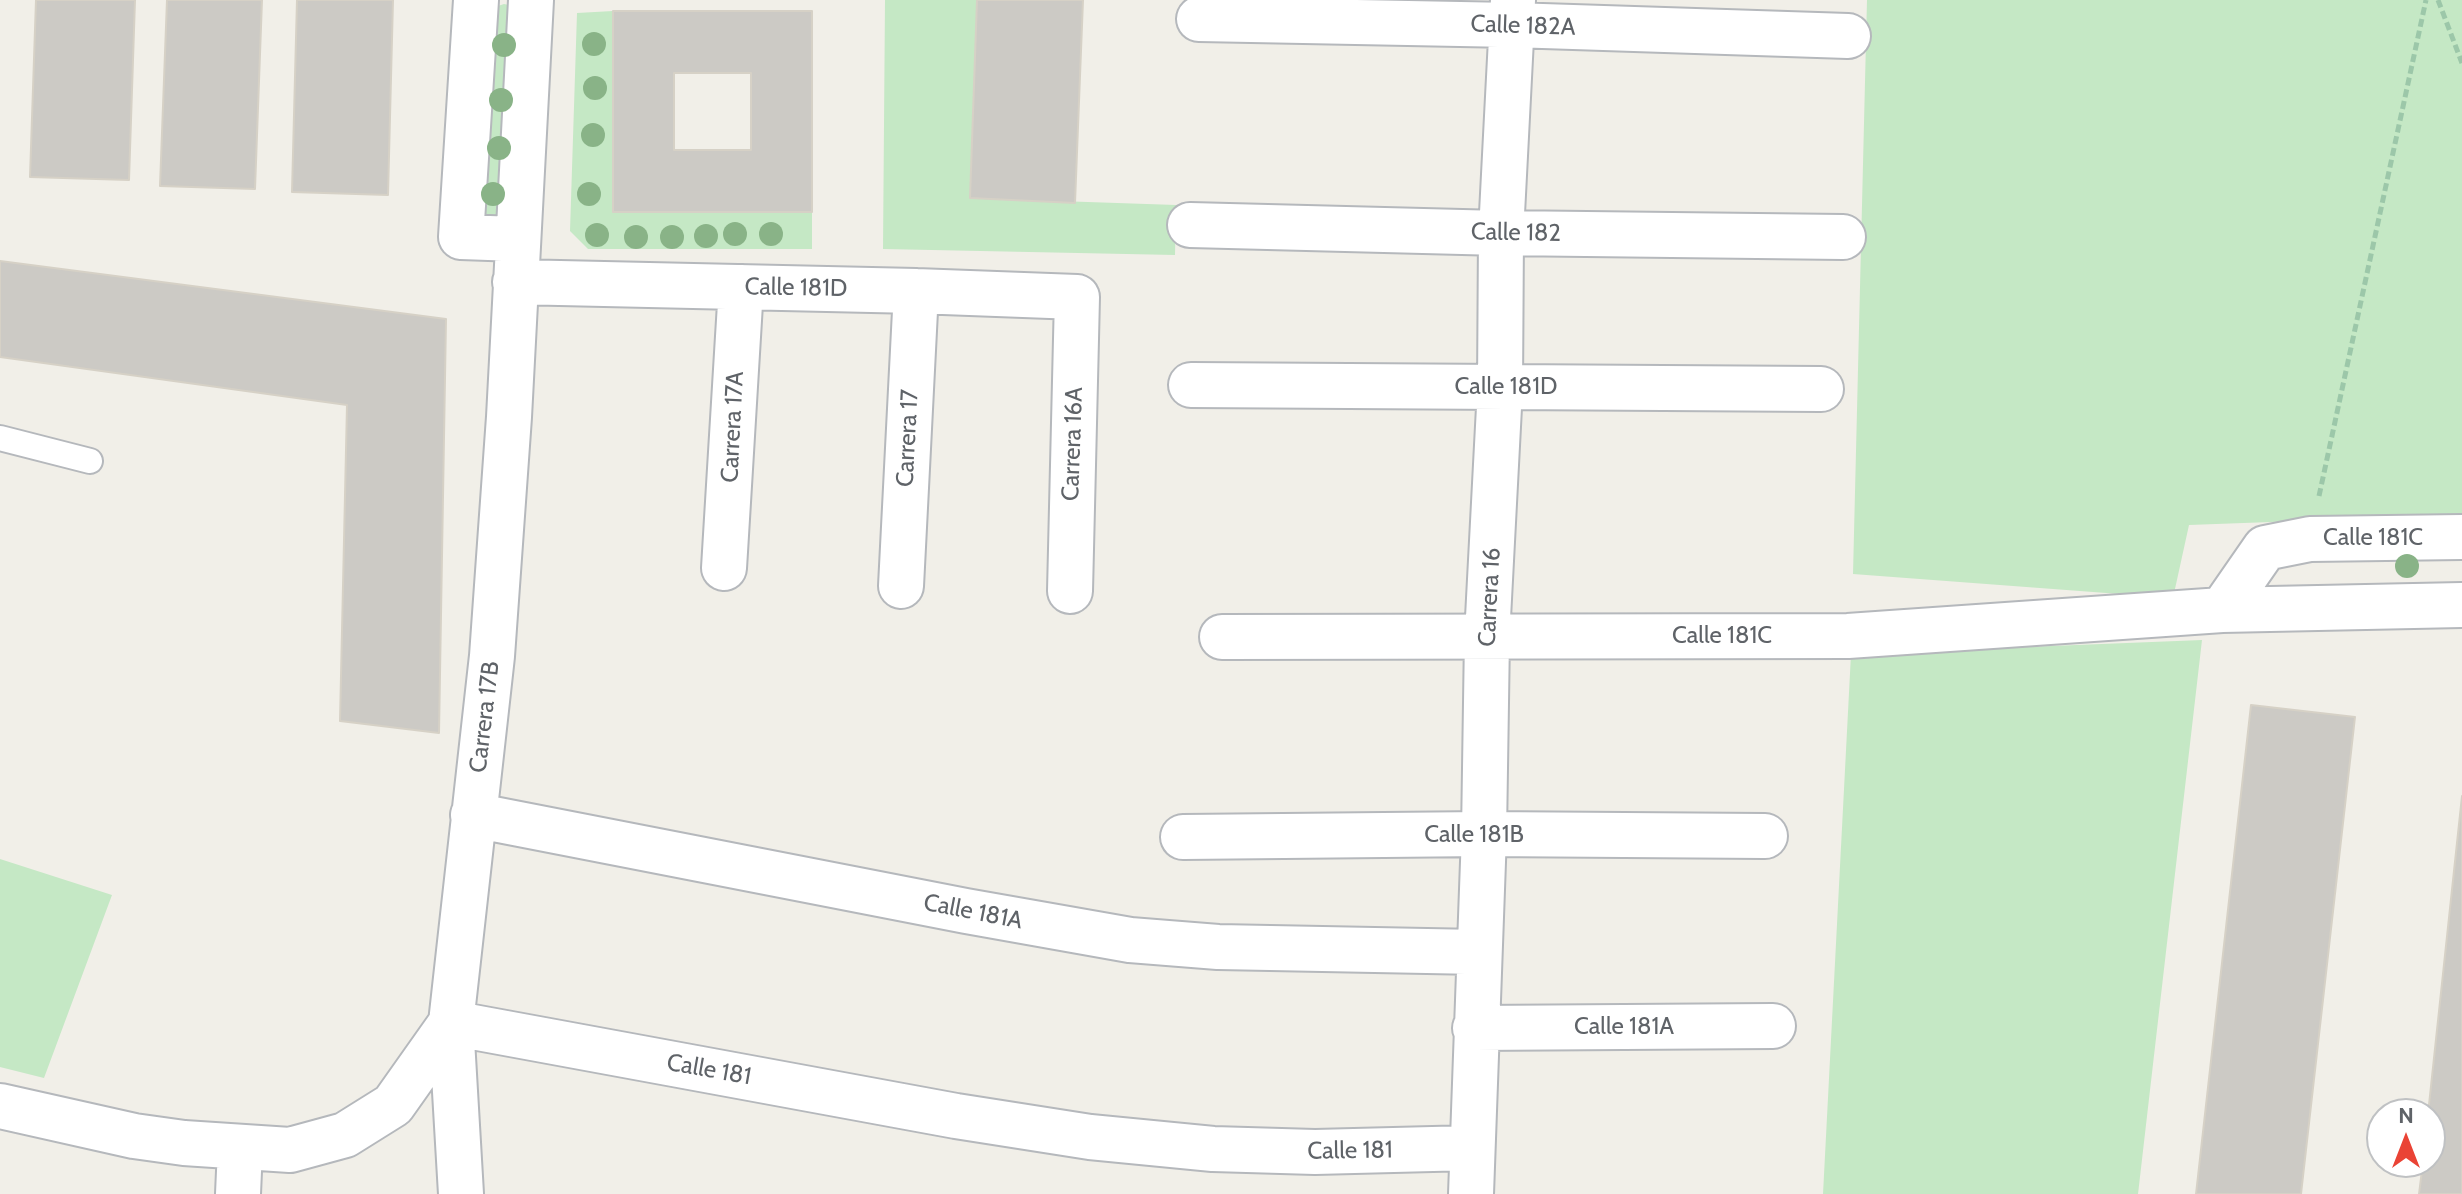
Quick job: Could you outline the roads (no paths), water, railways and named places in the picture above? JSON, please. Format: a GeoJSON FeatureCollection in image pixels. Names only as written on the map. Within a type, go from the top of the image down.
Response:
{"type":"FeatureCollection","features":[{"type":"Feature","properties":{"kind":"street"},"geometry":{"type":"LineString","coordinates":[[476,0],[461,237],[517,239]]}},
{"type":"Feature","properties":{"kind":"street","name":"Carrera 17B"},"geometry":{"type":"LineString","coordinates":[[461,1194],[451,1023],[492,656],[509,417],[531,0]]}},
{"type":"Feature","properties":{"kind":"street","name":"Calle 182A"},"geometry":{"type":"LineString","coordinates":[[1199,19],[1512,12],[1848,36]]}},
{"type":"Feature","properties":{"kind":"street","name":"Carrera 16"},"geometry":{"type":"LineString","coordinates":[[1471,1194],[1484,834],[1487,637],[1500,388],[1501,233],[1512,12]]}},
{"type":"Feature","properties":{"kind":"street","name":"Calle 182"},"geometry":{"type":"LineString","coordinates":[[1190,225],[1843,237]]}},
{"type":"Feature","properties":{"kind":"street","name":"Calle 181D"},"geometry":{"type":"LineString","coordinates":[[515,282],[1077,297]]}},
{"type":"Feature","properties":{"kind":"street","name":"Carrera 17A"},"geometry":{"type":"LineString","coordinates":[[724,568],[741,287]]}},
{"type":"Feature","properties":{"kind":"street","name":"Carrera 17"},"geometry":{"type":"LineString","coordinates":[[901,586],[916,291]]}},
{"type":"Feature","properties":{"kind":"street","name":"Carrera 16A"},"geometry":{"type":"LineString","coordinates":[[1070,591],[1077,297]]}},
{"type":"Feature","properties":{"kind":"street","name":"Calle 181D"},"geometry":{"type":"LineString","coordinates":[[1191,385],[1821,389]]}},
{"type":"Feature","properties":{"kind":"street","name":"Calle 181C"},"geometry":{"type":"LineString","coordinates":[[2222,610],[2265,548],[2310,539],[2462,537]]}},
{"type":"Feature","properties":{"kind":"street","name":"Calle 181C"},"geometry":{"type":"LineString","coordinates":[[1222,637],[1848,636],[2222,610],[2462,605]]}},
{"type":"Feature","properties":{"kind":"street","name":"Calle 181A"},"geometry":{"type":"LineString","coordinates":[[473,815],[980,914],[1130,940],[1218,947],[1479,952]]}},
{"type":"Feature","properties":{"kind":"street","name":"Calle 181B"},"geometry":{"type":"LineString","coordinates":[[1183,837],[1484,834],[1765,836]]}},
{"type":"Feature","properties":{"kind":"street"},"geometry":{"type":"LineString","coordinates":[[0,1106],[134,1136],[184,1143],[290,1150],[345,1135],[393,1105],[451,1023]]}},
{"type":"Feature","properties":{"kind":"street","name":"Calle 181"},"geometry":{"type":"LineString","coordinates":[[451,1023],[956,1116],[1090,1137],[1213,1149],[1315,1152],[1472,1148]]}},
{"type":"Feature","properties":{"kind":"street","name":"Calle 181A"},"geometry":{"type":"LineString","coordinates":[[1475,1028],[1773,1026]]}},
{"type":"Feature","properties":{"kind":"street"},"geometry":{"type":"LineString","coordinates":[[238,1194],[240,1148]]}},
{"type":"Feature","properties":{"kind":"lane"},"geometry":{"type":"LineString","coordinates":[[0,438],[90,461]]}}]}
